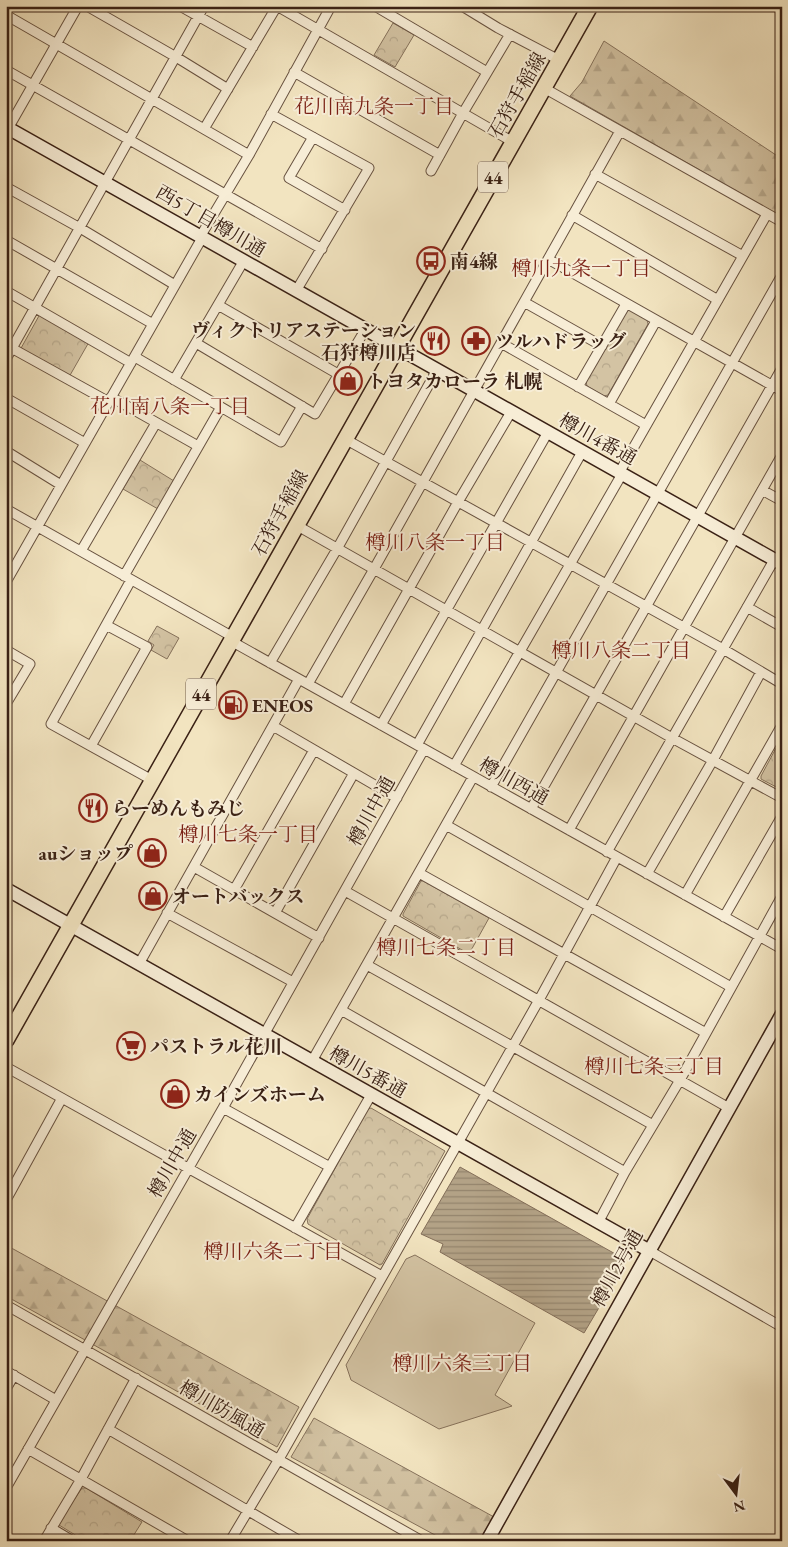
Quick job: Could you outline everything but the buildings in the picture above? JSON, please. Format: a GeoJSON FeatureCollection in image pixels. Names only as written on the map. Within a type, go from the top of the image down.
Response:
{"type":"FeatureCollection","features":[{"type":"Feature","properties":{"kind":"main road","name":"石狩手稲線"},"geometry":{"type":"LineString","coordinates":[[6,1040],[590,6]]}},
{"type":"Feature","properties":{"kind":"street"},"geometry":{"type":"LineString","coordinates":[[7,129],[78,6]]}},
{"type":"Feature","properties":{"kind":"street"},"geometry":{"type":"LineString","coordinates":[[87,6],[228,89]]}},
{"type":"Feature","properties":{"kind":"street"},"geometry":{"type":"LineString","coordinates":[[180,6],[253,47]]}},
{"type":"Feature","properties":{"kind":"street"},"geometry":{"type":"LineString","coordinates":[[6,359],[9,347],[36,307],[204,6]]}},
{"type":"Feature","properties":{"kind":"street"},"geometry":{"type":"LineString","coordinates":[[204,129],[277,6],[513,142]]}},
{"type":"Feature","properties":{"kind":"street"},"geometry":{"type":"LineString","coordinates":[[6,582],[10,566],[37,527],[85,444],[331,6]]}},
{"type":"Feature","properties":{"kind":"street"},"geometry":{"type":"LineString","coordinates":[[375,6],[487,72]]}},
{"type":"Feature","properties":{"kind":"street"},"geometry":{"type":"LineString","coordinates":[[462,6],[560,60]]}},
{"type":"Feature","properties":{"kind":"street"},"geometry":{"type":"LineString","coordinates":[[6,15],[249,155]]}},
{"type":"Feature","properties":{"kind":"street"},"geometry":{"type":"LineString","coordinates":[[431,171],[510,34]]}},
{"type":"Feature","properties":{"kind":"street"},"geometry":{"type":"LineString","coordinates":[[6,70],[322,249]]}},
{"type":"Feature","properties":{"kind":"street"},"geometry":{"type":"LineString","coordinates":[[294,72],[440,154]]}},
{"type":"Feature","properties":{"kind":"street"},"geometry":{"type":"LineString","coordinates":[[544,88],[782,222]]}},
{"type":"Feature","properties":{"kind":"street"},"geometry":{"type":"LineString","coordinates":[[271,114],[369,168],[296,291]]}},
{"type":"Feature","properties":{"kind":"street","name":"西5丁目樽川通"},"geometry":{"type":"LineString","coordinates":[[7,129],[397,347]]}},
{"type":"Feature","properties":{"kind":"street"},"geometry":{"type":"LineString","coordinates":[[139,964],[273,726],[304,682],[374,569],[620,131]]}},
{"type":"Feature","properties":{"kind":"street"},"geometry":{"type":"LineString","coordinates":[[313,137],[289,178],[345,210]]}},
{"type":"Feature","properties":{"kind":"street"},"geometry":{"type":"LineString","coordinates":[[595,174],[743,256]]}},
{"type":"Feature","properties":{"kind":"street"},"geometry":{"type":"LineString","coordinates":[[6,187],[176,285]]}},
{"type":"Feature","properties":{"kind":"street"},"geometry":{"type":"LineString","coordinates":[[454,766],[767,214]]}},
{"type":"Feature","properties":{"kind":"street"},"geometry":{"type":"LineString","coordinates":[[572,215],[718,300]]}},
{"type":"Feature","properties":{"kind":"street"},"geometry":{"type":"LineString","coordinates":[[6,240],[153,324]]}},
{"type":"Feature","properties":{"kind":"street"},"geometry":{"type":"LineString","coordinates":[[548,259],[782,391]]}},
{"type":"Feature","properties":{"kind":"street"},"geometry":{"type":"LineString","coordinates":[[174,380],[243,262]]}},
{"type":"Feature","properties":{"kind":"street"},"geometry":{"type":"LineString","coordinates":[[491,787],[782,275]]}},
{"type":"Feature","properties":{"kind":"street"},"geometry":{"type":"LineString","coordinates":[[6,291],[133,360],[174,380],[281,442],[302,406]]}},
{"type":"Feature","properties":{"kind":"street"},"geometry":{"type":"LineString","coordinates":[[524,302],[602,346]]}},
{"type":"Feature","properties":{"kind":"street"},"geometry":{"type":"LineString","coordinates":[[578,387],[626,304]]}},
{"type":"Feature","properties":{"kind":"street"},"geometry":{"type":"LineString","coordinates":[[218,305],[338,374]]}},
{"type":"Feature","properties":{"kind":"street"},"geometry":{"type":"LineString","coordinates":[[609,404],[656,321]]}},
{"type":"Feature","properties":{"kind":"street"},"geometry":{"type":"LineString","coordinates":[[196,343],[315,414],[365,330]]}},
{"type":"Feature","properties":{"kind":"street"},"geometry":{"type":"LineString","coordinates":[[501,344],[646,425]]}},
{"type":"Feature","properties":{"kind":"street"},"geometry":{"type":"LineString","coordinates":[[9,347],[156,422],[198,446]]}},
{"type":"Feature","properties":{"kind":"street","name":"樽川4番通"},"geometry":{"type":"LineString","coordinates":[[397,347],[778,562]]}},
{"type":"Feature","properties":{"kind":"street"},"geometry":{"type":"LineString","coordinates":[[531,809],[782,368]]}},
{"type":"Feature","properties":{"kind":"street"},"geometry":{"type":"LineString","coordinates":[[270,663],[437,370]]}},
{"type":"Feature","properties":{"kind":"street"},"geometry":{"type":"LineString","coordinates":[[6,398],[85,444]]}},
{"type":"Feature","properties":{"kind":"street"},"geometry":{"type":"LineString","coordinates":[[152,780],[51,724],[106,625],[128,578],[198,446],[221,407]]}},
{"type":"Feature","properties":{"kind":"street"},"geometry":{"type":"LineString","coordinates":[[344,704],[511,412]]}},
{"type":"Feature","properties":{"kind":"street"},"geometry":{"type":"LineString","coordinates":[[81,551],[156,422]]}},
{"type":"Feature","properties":{"kind":"street"},"geometry":{"type":"LineString","coordinates":[[381,725],[548,432]]}},
{"type":"Feature","properties":{"kind":"street"},"geometry":{"type":"LineString","coordinates":[[345,439],[646,606],[782,684]]}},
{"type":"Feature","properties":{"kind":"street"},"geometry":{"type":"LineString","coordinates":[[6,451],[61,485]]}},
{"type":"Feature","properties":{"kind":"street","name":"樽川中通"},"geometry":{"type":"LineString","coordinates":[[6,1488],[397,798],[421,747],[482,631],[582,452]]}},
{"type":"Feature","properties":{"kind":"street"},"geometry":{"type":"LineString","coordinates":[[569,830],[782,455]]}},
{"type":"Feature","properties":{"kind":"street"},"geometry":{"type":"LineString","coordinates":[[762,490],[782,501]]}},
{"type":"Feature","properties":{"kind":"street","name":"樽川西通"},"geometry":{"type":"LineString","coordinates":[[6,509],[128,578],[270,663],[782,949]]}},
{"type":"Feature","properties":{"kind":"street"},"geometry":{"type":"LineString","coordinates":[[296,525],[672,738],[782,798]]}},
{"type":"Feature","properties":{"kind":"street"},"geometry":{"type":"LineString","coordinates":[[607,852],[747,607],[778,562]]}},
{"type":"Feature","properties":{"kind":"street"},"geometry":{"type":"LineString","coordinates":[[747,607],[782,627]]}},
{"type":"Feature","properties":{"kind":"street"},"geometry":{"type":"LineString","coordinates":[[91,746],[147,648],[106,625]]}},
{"type":"Feature","properties":{"kind":"street"},"geometry":{"type":"LineString","coordinates":[[6,650],[30,664],[6,704]]}},
{"type":"Feature","properties":{"kind":"street"},"geometry":{"type":"LineString","coordinates":[[647,874],[761,672]]}},
{"type":"Feature","properties":{"kind":"street"},"geometry":{"type":"LineString","coordinates":[[686,896],[782,725]]}},
{"type":"Feature","properties":{"kind":"street"},"geometry":{"type":"LineString","coordinates":[[273,726],[397,798]]}},
{"type":"Feature","properties":{"kind":"street"},"geometry":{"type":"LineString","coordinates":[[234,890],[314,750]]}},
{"type":"Feature","properties":{"kind":"street"},"geometry":{"type":"LineString","coordinates":[[274,912],[354,773]]}},
{"type":"Feature","properties":{"kind":"street"},"geometry":{"type":"LineString","coordinates":[[312,1061],[473,777]]}},
{"type":"Feature","properties":{"kind":"street"},"geometry":{"type":"LineString","coordinates":[[724,917],[782,816]]}},
{"type":"Feature","properties":{"kind":"street"},"geometry":{"type":"LineString","coordinates":[[446,825],[731,987]]}},
{"type":"Feature","properties":{"kind":"street"},"geometry":{"type":"LineString","coordinates":[[230,1541],[279,1459],[539,1000],[617,857]]}},
{"type":"Feature","properties":{"kind":"street"},"geometry":{"type":"LineString","coordinates":[[194,867],[318,938]]}},
{"type":"Feature","properties":{"kind":"street"},"geometry":{"type":"LineString","coordinates":[[419,873],[706,1033]]}},
{"type":"Feature","properties":{"kind":"street","name":"樽川5番通"},"geometry":{"type":"LineString","coordinates":[[6,889],[648,1250]]}},
{"type":"Feature","properties":{"kind":"street"},"geometry":{"type":"LineString","coordinates":[[345,891],[729,1108]]}},
{"type":"Feature","properties":{"kind":"street"},"geometry":{"type":"LineString","coordinates":[[598,1222],[680,1080],[758,936],[782,896]]}},
{"type":"Feature","properties":{"kind":"street"},"geometry":{"type":"LineString","coordinates":[[168,913],[293,982]]}},
{"type":"Feature","properties":{"kind":"street"},"geometry":{"type":"LineString","coordinates":[[367,964],[653,1125]]}},
{"type":"Feature","properties":{"kind":"street"},"geometry":{"type":"LineString","coordinates":[[341,1010],[626,1172]]}},
{"type":"Feature","properties":{"kind":"street","name":"樽川2号通"},"geometry":{"type":"LineString","coordinates":[[487,1541],[648,1250],[782,1014]]}},
{"type":"Feature","properties":{"kind":"street"},"geometry":{"type":"LineString","coordinates":[[6,1067],[382,1276]]}},
{"type":"Feature","properties":{"kind":"street"},"geometry":{"type":"LineString","coordinates":[[295,1228],[371,1094]]}},
{"type":"Feature","properties":{"kind":"street"},"geometry":{"type":"LineString","coordinates":[[6,1200],[62,1098]]}},
{"type":"Feature","properties":{"kind":"street"},"geometry":{"type":"LineString","coordinates":[[223,1108],[330,1168]]}},
{"type":"Feature","properties":{"kind":"street"},"geometry":{"type":"LineString","coordinates":[[648,1250],[782,1327]]}},
{"type":"Feature","properties":{"kind":"street","name":"樽川防風通"},"geometry":{"type":"LineString","coordinates":[[6,1305],[422,1541]]}},
{"type":"Feature","properties":{"kind":"street"},"geometry":{"type":"LineString","coordinates":[[6,1389],[10,1373],[56,1400]]}},
{"type":"Feature","properties":{"kind":"street"},"geometry":{"type":"LineString","coordinates":[[44,1541],[81,1479],[136,1378]]}},
{"type":"Feature","properties":{"kind":"street"},"geometry":{"type":"LineString","coordinates":[[108,1429],[300,1541]]}},
{"type":"Feature","properties":{"kind":"street"},"geometry":{"type":"LineString","coordinates":[[28,1449],[188,1541]]}},
{"type":"Feature","properties":{"kind":"street"},"geometry":{"type":"LineString","coordinates":[[51,1528],[73,1541]]}},
{"type":"Feature","properties":{"kind":"green space"},"geometry":{"type":"Polygon","coordinates":[[[393,23],[414,35],[395,67],[374,55],[393,23]]]}},
{"type":"Feature","properties":{"kind":"green space"},"geometry":{"type":"Polygon","coordinates":[[[604,41],[782,159],[782,217],[570,96],[582,82],[604,41]]]}},
{"type":"Feature","properties":{"kind":"green space"},"geometry":{"type":"Polygon","coordinates":[[[630,310],[647,320],[648,324],[608,395],[604,396],[587,386],[586,382],[627,311],[630,310]]]}},
{"type":"Feature","properties":{"kind":"green space"},"geometry":{"type":"Polygon","coordinates":[[[40,314],[89,342],[69,377],[20,350],[40,314]]]}},
{"type":"Feature","properties":{"kind":"green space"},"geometry":{"type":"Polygon","coordinates":[[[140,460],[174,481],[158,509],[123,489],[140,460]]]}},
{"type":"Feature","properties":{"kind":"green space"},"geometry":{"type":"Polygon","coordinates":[[[157,626],[179,638],[167,659],[151,650],[154,645],[148,641],[157,626]]]}},
{"type":"Feature","properties":{"kind":"green space"},"geometry":{"type":"Polygon","coordinates":[[[782,737],[782,790],[761,779],[761,776],[782,737]]]}},
{"type":"Feature","properties":{"kind":"green space"},"geometry":{"type":"Polygon","coordinates":[[[421,881],[489,918],[469,954],[403,916],[421,881]]]}},
{"type":"Feature","properties":{"kind":"green space"},"geometry":{"type":"Polygon","coordinates":[[[371,1108],[445,1151],[380,1265],[308,1224],[307,1219],[368,1109],[371,1108]]]}},
{"type":"Feature","properties":{"kind":"green space"},"geometry":{"type":"Polygon","coordinates":[[[6,1245],[299,1407],[277,1447],[6,1296],[6,1245]]]}},
{"type":"Feature","properties":{"kind":"green space"},"geometry":{"type":"Polygon","coordinates":[[[415,1255],[535,1323],[495,1395],[512,1406],[439,1429],[351,1380],[346,1365],[406,1259],[415,1255]]]}},
{"type":"Feature","properties":{"kind":"green space"},"geometry":{"type":"Polygon","coordinates":[[[314,1418],[494,1517],[479,1541],[446,1541],[291,1457],[314,1418]]]}},
{"type":"Feature","properties":{"kind":"green space"},"geometry":{"type":"Polygon","coordinates":[[[82,1488],[86,1488],[142,1522],[130,1541],[85,1541],[59,1525],[59,1522],[82,1488]]]}},
{"type":"Feature","properties":{"kind":"shaded area"},"geometry":{"type":"Polygon","coordinates":[[[460,1167],[619,1256],[623,1267],[584,1333],[440,1252],[443,1244],[421,1234],[460,1167]]]}},
{"type":"Feature","properties":{"kind":"place","name":"南4線"},"geometry":{"type":"Point","coordinates":[431,261]}},
{"type":"Feature","properties":{"kind":"place","name":"ヴィクトリアステーション 石狩樽川店"},"geometry":{"type":"Point","coordinates":[435,341]}},
{"type":"Feature","properties":{"kind":"place","name":"ツルハドラッグ"},"geometry":{"type":"Point","coordinates":[476,341]}},
{"type":"Feature","properties":{"kind":"place","name":"トヨタカローラ 札幌"},"geometry":{"type":"Point","coordinates":[348,381]}},
{"type":"Feature","properties":{"kind":"place","name":"ENEOS"},"geometry":{"type":"Point","coordinates":[233,705]}},
{"type":"Feature","properties":{"kind":"place","name":"らーめんもみじ"},"geometry":{"type":"Point","coordinates":[93,808]}},
{"type":"Feature","properties":{"kind":"place","name":"auショップ"},"geometry":{"type":"Point","coordinates":[152,853]}},
{"type":"Feature","properties":{"kind":"place","name":"オートバックス"},"geometry":{"type":"Point","coordinates":[153,896]}},
{"type":"Feature","properties":{"kind":"place","name":"パストラル花川"},"geometry":{"type":"Point","coordinates":[131,1046]}},
{"type":"Feature","properties":{"kind":"place","name":"カインズホーム"},"geometry":{"type":"Point","coordinates":[175,1094]}},
{"type":"Feature","properties":{"kind":"district","name":"花川南九条一丁目"},"geometry":{"type":"Point","coordinates":[374,106]}},
{"type":"Feature","properties":{"kind":"district","name":"樽川九条一丁目"},"geometry":{"type":"Point","coordinates":[581,268]}},
{"type":"Feature","properties":{"kind":"district","name":"花川南八条一丁目"},"geometry":{"type":"Point","coordinates":[170,406]}},
{"type":"Feature","properties":{"kind":"district","name":"樽川八条一丁目"},"geometry":{"type":"Point","coordinates":[435,542]}},
{"type":"Feature","properties":{"kind":"district","name":"樽川八条二丁目"},"geometry":{"type":"Point","coordinates":[621,650]}},
{"type":"Feature","properties":{"kind":"district","name":"樽川七条一丁目"},"geometry":{"type":"Point","coordinates":[248,834]}},
{"type":"Feature","properties":{"kind":"district","name":"樽川七条二丁目"},"geometry":{"type":"Point","coordinates":[446,947]}},
{"type":"Feature","properties":{"kind":"district","name":"樽川七条三丁目"},"geometry":{"type":"Point","coordinates":[654,1066]}},
{"type":"Feature","properties":{"kind":"district","name":"樽川六条二丁目"},"geometry":{"type":"Point","coordinates":[273,1251]}},
{"type":"Feature","properties":{"kind":"district","name":"樽川六条三丁目"},"geometry":{"type":"Point","coordinates":[462,1363]}}]}
